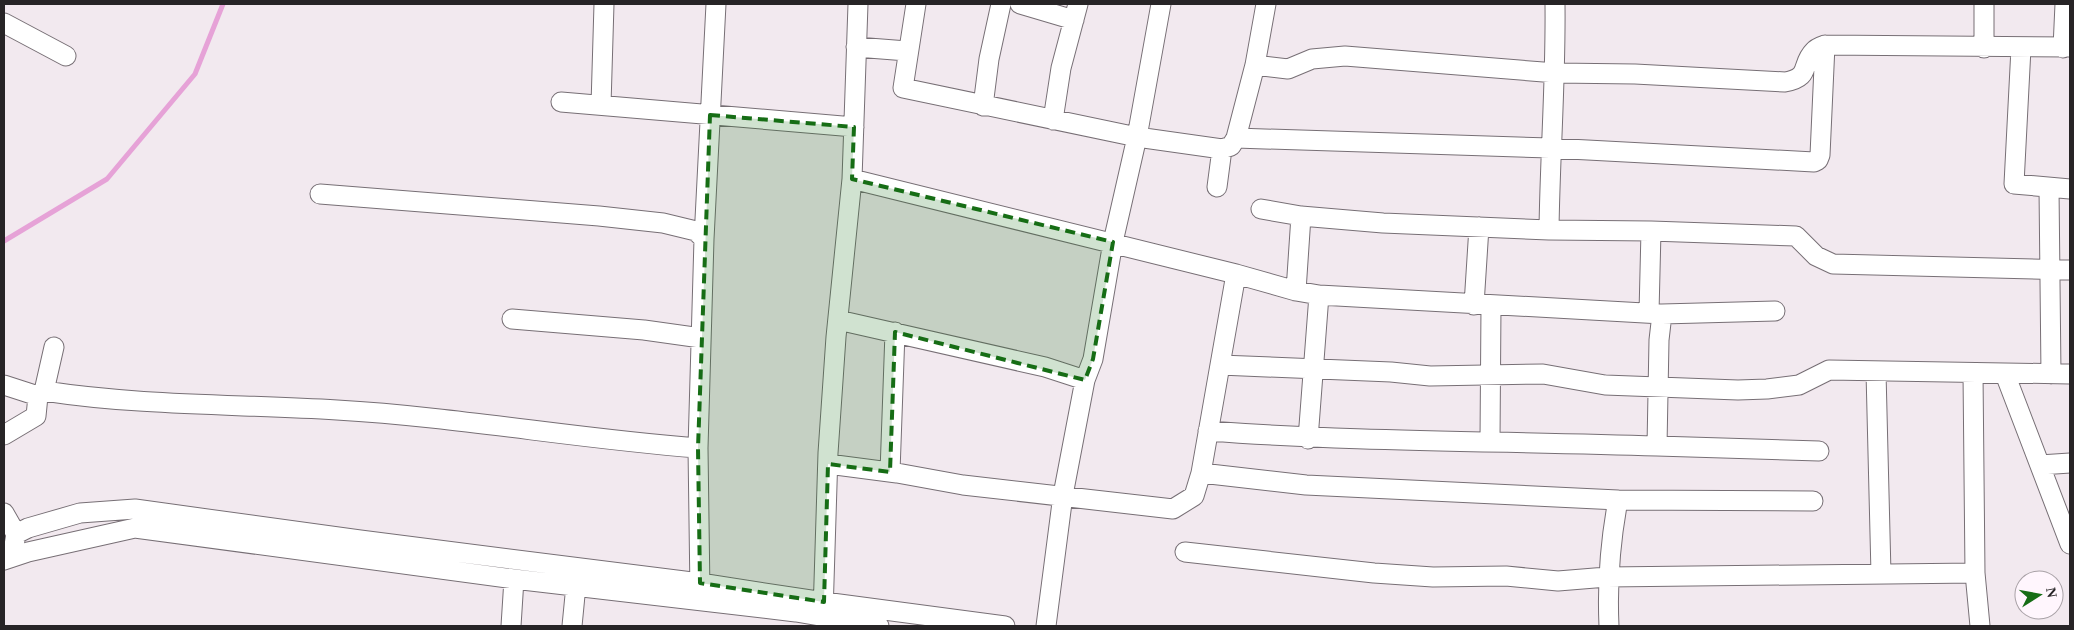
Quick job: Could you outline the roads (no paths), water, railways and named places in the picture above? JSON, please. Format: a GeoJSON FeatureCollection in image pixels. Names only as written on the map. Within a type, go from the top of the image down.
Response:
{"type":"FeatureCollection","features":[{"type":"Feature","properties":{"kind":"street"},"geometry":{"type":"LineString","coordinates":[[601,104],[604,4]]}},
{"type":"Feature","properties":{"kind":"street"},"geometry":{"type":"LineString","coordinates":[[700,591],[698,448],[704,239],[716,4]]}},
{"type":"Feature","properties":{"kind":"street"},"geometry":{"type":"LineString","coordinates":[[823,609],[828,464],[838,320],[852,179],[858,4]]}},
{"type":"Feature","properties":{"kind":"street"},"geometry":{"type":"LineString","coordinates":[[916,4],[907,51],[903,88],[1137,137],[1229,143],[1550,148],[1814,162],[1818,160],[1820,155],[1825,45]]}},
{"type":"Feature","properties":{"kind":"street"},"geometry":{"type":"LineString","coordinates":[[983,106],[989,59],[1001,4]]}},
{"type":"Feature","properties":{"kind":"street"},"geometry":{"type":"LineString","coordinates":[[1020,4],[1076,12],[1062,68],[1053,120]]}},
{"type":"Feature","properties":{"kind":"street"},"geometry":{"type":"LineString","coordinates":[[1046,626],[1063,495],[1085,380],[1093,359],[1113,242],[1137,137],[1161,4]]}},
{"type":"Feature","properties":{"kind":"street"},"geometry":{"type":"LineString","coordinates":[[1218,187],[1229,143],[1255,65],[1266,4]]}},
{"type":"Feature","properties":{"kind":"street"},"geometry":{"type":"LineString","coordinates":[[1549,230],[1550,148],[1556,73],[1555,4]]}},
{"type":"Feature","properties":{"kind":"street"},"geometry":{"type":"LineString","coordinates":[[1984,4],[1984,48]]}},
{"type":"Feature","properties":{"kind":"street"},"geometry":{"type":"LineString","coordinates":[[1255,65],[1288,70],[1312,59],[1345,56],[1556,73],[1635,74],[1784,82],[1796,80],[1804,73],[1814,50],[1825,45],[2067,48],[2065,4]]}},
{"type":"Feature","properties":{"kind":"street"},"geometry":{"type":"LineString","coordinates":[[4,23],[66,56]]}},
{"type":"Feature","properties":{"kind":"street"},"geometry":{"type":"LineString","coordinates":[[856,47],[907,51]]}},
{"type":"Feature","properties":{"kind":"street"},"geometry":{"type":"LineString","coordinates":[[2021,48],[2014,184],[2070,189]]}},
{"type":"Feature","properties":{"kind":"street"},"geometry":{"type":"LineString","coordinates":[[561,102],[854,127]]}},
{"type":"Feature","properties":{"kind":"street"},"geometry":{"type":"LineString","coordinates":[[852,179],[1113,242],[1296,291],[1319,295],[1656,313],[1775,311]]}},
{"type":"Feature","properties":{"kind":"street"},"geometry":{"type":"LineString","coordinates":[[2049,188],[2051,374]]}},
{"type":"Feature","properties":{"kind":"street"},"geometry":{"type":"LineString","coordinates":[[320,194],[645,221],[696,231],[704,239]]}},
{"type":"Feature","properties":{"kind":"street"},"geometry":{"type":"LineString","coordinates":[[1261,209],[1301,216],[1383,223],[1549,230],[1796,236],[1816,256],[1833,264],[2070,270]]}},
{"type":"Feature","properties":{"kind":"street"},"geometry":{"type":"LineString","coordinates":[[1296,291],[1301,216]]}},
{"type":"Feature","properties":{"kind":"street"},"geometry":{"type":"LineString","coordinates":[[1480,227],[1483,305],[1492,376],[1490,440]]}},
{"type":"Feature","properties":{"kind":"street"},"geometry":{"type":"LineString","coordinates":[[1651,231],[1659,340],[1657,446]]}},
{"type":"Feature","properties":{"kind":"street"},"geometry":{"type":"LineString","coordinates":[[828,464],[890,472],[963,485],[1173,509],[1194,496],[1208,431],[1236,274]]}},
{"type":"Feature","properties":{"kind":"street"},"geometry":{"type":"LineString","coordinates":[[1308,439],[1319,295]]}},
{"type":"Feature","properties":{"kind":"street"},"geometry":{"type":"LineString","coordinates":[[512,319],[644,330],[701,338]]}},
{"type":"Feature","properties":{"kind":"street"},"geometry":{"type":"LineString","coordinates":[[838,320],[1036,365],[1085,380]]}},
{"type":"Feature","properties":{"kind":"street"},"geometry":{"type":"LineString","coordinates":[[890,472],[895,332]]}},
{"type":"Feature","properties":{"kind":"street"},"geometry":{"type":"LineString","coordinates":[[4,435],[36,416],[54,347]]}},
{"type":"Feature","properties":{"kind":"street"},"geometry":{"type":"LineString","coordinates":[[1220,365],[1391,372],[1430,376],[1543,374],[1605,385],[1767,389],[1799,385],[1829,370],[2070,374]]}},
{"type":"Feature","properties":{"kind":"street"},"geometry":{"type":"LineString","coordinates":[[1876,372],[1881,574]]}},
{"type":"Feature","properties":{"kind":"street"},"geometry":{"type":"LineString","coordinates":[[1973,373],[1975,573],[1980,626]]}},
{"type":"Feature","properties":{"kind":"street"},"geometry":{"type":"LineString","coordinates":[[2005,374],[2070,544]]}},
{"type":"Feature","properties":{"kind":"street"},"geometry":{"type":"LineString","coordinates":[[4,385],[41,393],[84,397],[199,405],[339,410],[698,448]]}},
{"type":"Feature","properties":{"kind":"street"},"geometry":{"type":"LineString","coordinates":[[1208,431],[1308,439],[1490,440],[1819,451]]}},
{"type":"Feature","properties":{"kind":"street"},"geometry":{"type":"LineString","coordinates":[[2040,465],[2070,463]]}},
{"type":"Feature","properties":{"kind":"street"},"geometry":{"type":"LineString","coordinates":[[1200,473],[1306,485],[1618,500],[1813,501]]}},
{"type":"Feature","properties":{"kind":"street"},"geometry":{"type":"LineString","coordinates":[[1609,626],[1607,577],[1610,542],[1618,500]]}},
{"type":"Feature","properties":{"kind":"street"},"geometry":{"type":"LineString","coordinates":[[8,559],[16,534],[28,528],[80,513],[135,509],[360,540],[823,609],[1005,626]]}},
{"type":"Feature","properties":{"kind":"street"},"geometry":{"type":"LineString","coordinates":[[4,513],[16,534]]}},
{"type":"Feature","properties":{"kind":"street"},"geometry":{"type":"LineString","coordinates":[[8,559],[135,528],[576,586],[700,591],[795,619],[823,609],[879,626]]}},
{"type":"Feature","properties":{"kind":"street"},"geometry":{"type":"LineString","coordinates":[[1185,552],[1374,574],[1433,577],[1506,576],[1558,581],[1607,577],[1975,573]]}},
{"type":"Feature","properties":{"kind":"street"},"geometry":{"type":"LineString","coordinates":[[511,626],[514,578]]}},
{"type":"Feature","properties":{"kind":"street"},"geometry":{"type":"LineString","coordinates":[[572,626],[576,586]]}},
{"type":"Feature","properties":{"kind":"waterway"},"geometry":{"type":"LineString","coordinates":[[4,241],[107,179],[195,74],[223,4]]}}]}
